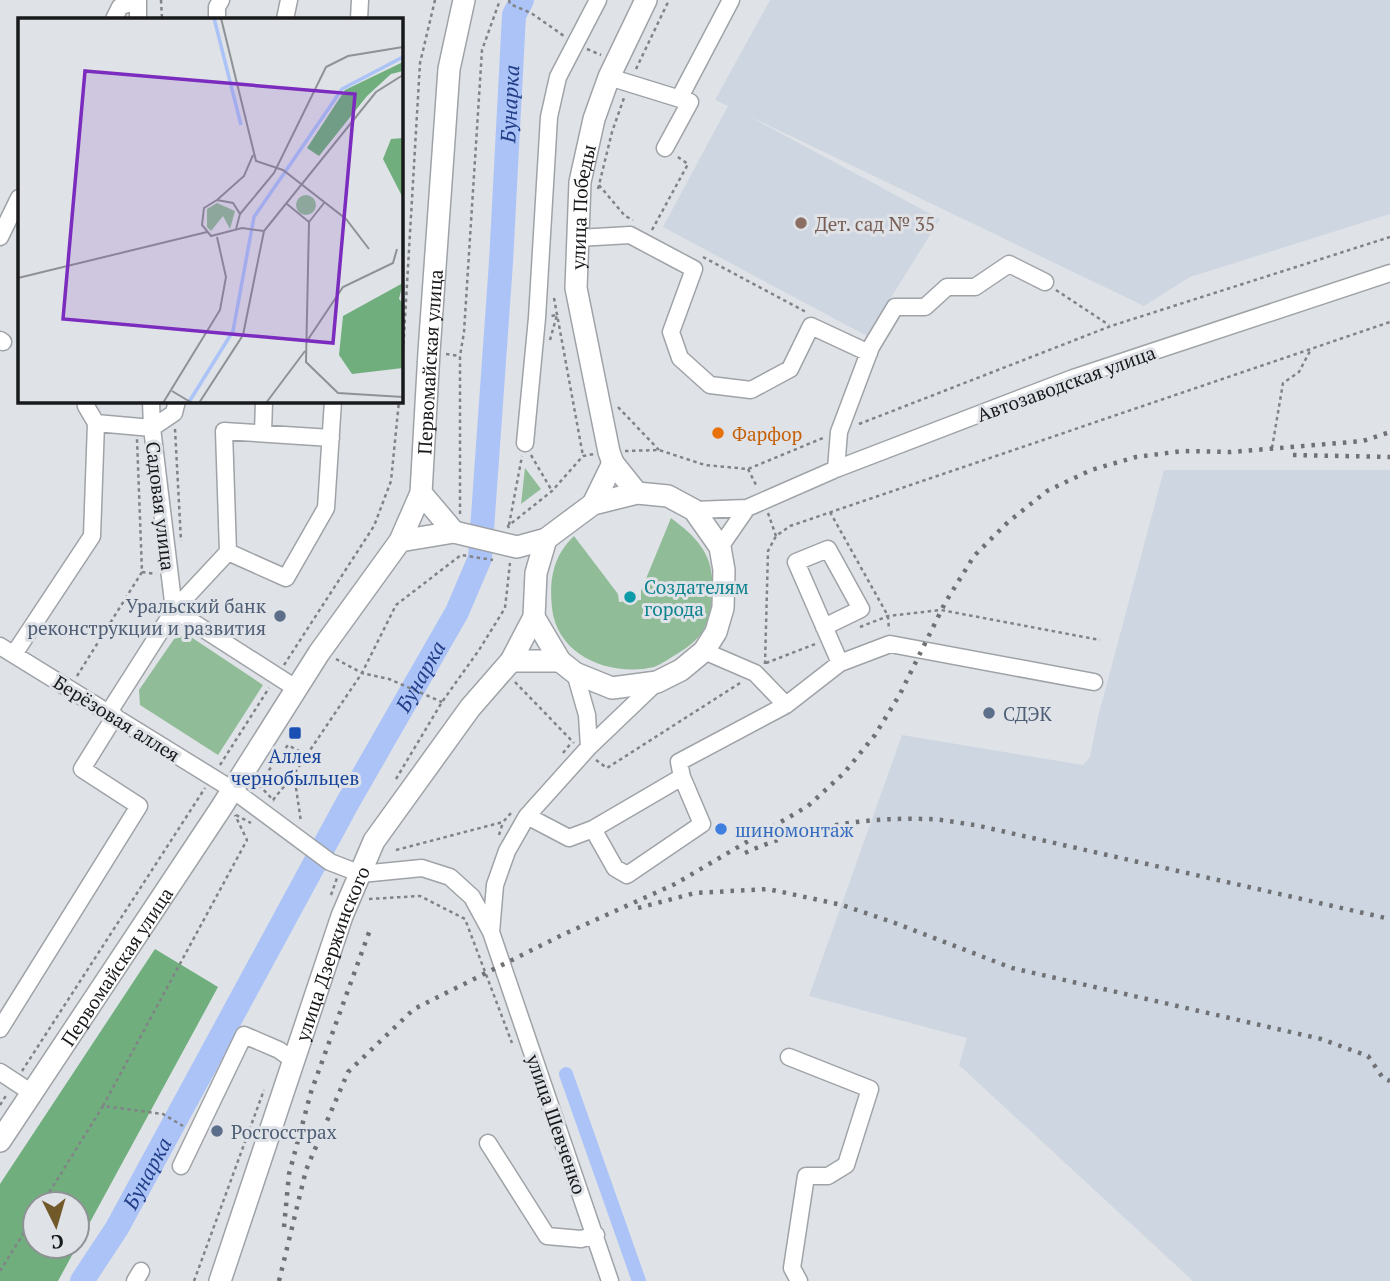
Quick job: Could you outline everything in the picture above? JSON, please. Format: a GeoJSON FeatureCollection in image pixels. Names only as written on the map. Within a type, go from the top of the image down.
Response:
{"type":"FeatureCollection","features":[{"type":"Feature","properties":{"kind":"main road","name":"Первомайская улица"},"geometry":{"type":"LineString","coordinates":[[0,1141],[24,1087],[252,776],[319,653],[400,541],[421,493],[429,338],[449,69],[464,0]]}},
{"type":"Feature","properties":{"kind":"main road","name":"улица Победы"},"geometry":{"type":"LineString","coordinates":[[611,457],[576,288],[580,182],[594,119],[609,77],[646,0]]}},
{"type":"Feature","properties":{"kind":"main road"},"geometry":{"type":"LineString","coordinates":[[611,457],[637,493]]}},
{"type":"Feature","properties":{"kind":"main road"},"geometry":{"type":"LineString","coordinates":[[593,504],[611,457]]}},
{"type":"Feature","properties":{"kind":"main road"},"geometry":{"type":"LineString","coordinates":[[421,493],[460,535]]}},
{"type":"Feature","properties":{"kind":"main road"},"geometry":{"type":"LineString","coordinates":[[400,541],[460,535],[505,544],[546,539],[593,504],[637,493],[668,496],[694,510],[720,547],[724,570],[723,608],[716,632],[704,651],[681,670],[657,682],[612,688],[568,667],[511,661]]}},
{"type":"Feature","properties":{"kind":"main road"},"geometry":{"type":"LineString","coordinates":[[546,539],[536,573],[534,617],[568,667]]}},
{"type":"Feature","properties":{"kind":"main road"},"geometry":{"type":"LineString","coordinates":[[505,544],[536,573]]}},
{"type":"Feature","properties":{"kind":"main road","name":"улица Дзержинского"},"geometry":{"type":"LineString","coordinates":[[220,1281],[342,916],[374,841],[470,708],[511,661],[534,617]]}},
{"type":"Feature","properties":{"kind":"street"},"geometry":{"type":"LineString","coordinates":[[114,18],[120,7],[136,0],[138,18]]}},
{"type":"Feature","properties":{"kind":"street"},"geometry":{"type":"LineString","coordinates":[[218,18],[217,7],[221,0]]}},
{"type":"Feature","properties":{"kind":"street"},"geometry":{"type":"LineString","coordinates":[[285,18],[289,0]]}},
{"type":"Feature","properties":{"kind":"street"},"geometry":{"type":"LineString","coordinates":[[359,18],[360,0]]}},
{"type":"Feature","properties":{"kind":"street"},"geometry":{"type":"LineString","coordinates":[[525,443],[537,317],[549,117],[558,77],[598,0]]}},
{"type":"Feature","properties":{"kind":"street"},"geometry":{"type":"LineString","coordinates":[[680,97],[731,0]]}},
{"type":"Feature","properties":{"kind":"street"},"geometry":{"type":"LineString","coordinates":[[609,77],[690,102],[666,148]]}},
{"type":"Feature","properties":{"kind":"street"},"geometry":{"type":"LineString","coordinates":[[0,236],[18,200]]}},
{"type":"Feature","properties":{"kind":"street"},"geometry":{"type":"LineString","coordinates":[[578,238],[630,235],[694,269],[671,332],[680,358],[710,385],[751,390],[790,369],[811,326],[869,353]]}},
{"type":"Feature","properties":{"kind":"street"},"geometry":{"type":"LineString","coordinates":[[835,469],[839,432],[869,353],[895,307],[925,307],[947,287],[975,287],[1009,264],[1045,282]]}},
{"type":"Feature","properties":{"kind":"street","name":"Автозаводская улица"},"geometry":{"type":"LineString","coordinates":[[747,508],[835,469],[1073,378],[1390,273]]}},
{"type":"Feature","properties":{"kind":"street"},"geometry":{"type":"LineString","coordinates":[[7,650],[92,536],[96,423],[85,402]]}},
{"type":"Feature","properties":{"kind":"street","name":"Садовая улица"},"geometry":{"type":"LineString","coordinates":[[151,402],[144,428],[174,610]]}},
{"type":"Feature","properties":{"kind":"street"},"geometry":{"type":"LineString","coordinates":[[263,433],[264,402]]}},
{"type":"Feature","properties":{"kind":"street"},"geometry":{"type":"LineString","coordinates":[[228,552],[286,578],[326,508],[333,402]]}},
{"type":"Feature","properties":{"kind":"street"},"geometry":{"type":"LineString","coordinates":[[96,423],[144,428],[176,407]]}},
{"type":"Feature","properties":{"kind":"street"},"geometry":{"type":"LineString","coordinates":[[0,1030],[138,806],[82,769],[174,610],[228,552],[223,431],[331,438]]}},
{"type":"Feature","properties":{"kind":"street"},"geometry":{"type":"LineString","coordinates":[[694,510],[747,508]]}},
{"type":"Feature","properties":{"kind":"street"},"geometry":{"type":"LineString","coordinates":[[720,547],[747,508]]}},
{"type":"Feature","properties":{"kind":"street"},"geometry":{"type":"LineString","coordinates":[[826,633],[861,609],[828,549],[796,562],[826,633],[840,663]]}},
{"type":"Feature","properties":{"kind":"street"},"geometry":{"type":"LineString","coordinates":[[174,610],[297,689]]}},
{"type":"Feature","properties":{"kind":"street"},"geometry":{"type":"LineString","coordinates":[[593,829],[615,867],[627,875],[702,824],[682,777],[679,762],[786,705],[840,663],[890,644],[1094,682]]}},
{"type":"Feature","properties":{"kind":"street","name":"Берёзовая аллея"},"geometry":{"type":"LineString","coordinates":[[7,650],[212,777],[330,862],[360,874]]}},
{"type":"Feature","properties":{"kind":"street"},"geometry":{"type":"LineString","coordinates":[[704,651],[755,673],[786,705]]}},
{"type":"Feature","properties":{"kind":"street"},"geometry":{"type":"LineString","coordinates":[[568,667],[587,715],[589,747]]}},
{"type":"Feature","properties":{"kind":"street"},"geometry":{"type":"LineString","coordinates":[[491,932],[495,885],[519,814],[657,682]]}},
{"type":"Feature","properties":{"kind":"street"},"geometry":{"type":"LineString","coordinates":[[519,814],[569,838],[593,829],[682,777]]}},
{"type":"Feature","properties":{"kind":"street"},"geometry":{"type":"LineString","coordinates":[[360,874],[422,868],[450,877],[472,897],[491,932]]}},
{"type":"Feature","properties":{"kind":"street","name":"улица Шевченко"},"geometry":{"type":"LineString","coordinates":[[491,932],[610,1281]]}},
{"type":"Feature","properties":{"kind":"street"},"geometry":{"type":"LineString","coordinates":[[181,1166],[244,1035],[293,1060]]}},
{"type":"Feature","properties":{"kind":"street"},"geometry":{"type":"LineString","coordinates":[[789,1057],[870,1089],[846,1165],[828,1177],[806,1177],[792,1268],[799,1281]]}},
{"type":"Feature","properties":{"kind":"street"},"geometry":{"type":"LineString","coordinates":[[0,1072],[24,1087]]}},
{"type":"Feature","properties":{"kind":"street"},"geometry":{"type":"LineString","coordinates":[[488,1143],[547,1236],[581,1239],[596,1235]]}},
{"type":"Feature","properties":{"kind":"path"},"geometry":{"type":"LineString","coordinates":[[161,0],[162,18]]}},
{"type":"Feature","properties":{"kind":"path"},"geometry":{"type":"LineString","coordinates":[[402,369],[420,63],[435,0]]}},
{"type":"Feature","properties":{"kind":"path"},"geometry":{"type":"LineString","coordinates":[[273,800],[294,774],[362,673],[396,605],[460,535],[460,356],[464,332],[482,50],[500,0]]}},
{"type":"Feature","properties":{"kind":"path"},"geometry":{"type":"LineString","coordinates":[[596,198],[611,132],[629,83],[669,0]]}},
{"type":"Feature","properties":{"kind":"path"},"geometry":{"type":"LineString","coordinates":[[510,2],[531,13]]}},
{"type":"Feature","properties":{"kind":"path"},"geometry":{"type":"LineString","coordinates":[[643,225],[652,230],[688,164],[666,148]]}},
{"type":"Feature","properties":{"kind":"path"},"geometry":{"type":"LineString","coordinates":[[599,185],[625,216],[634,221]]}},
{"type":"Feature","properties":{"kind":"path"},"geometry":{"type":"LineString","coordinates":[[583,456],[611,457],[659,450],[705,465],[748,469],[1111,326],[1390,237]]}},
{"type":"Feature","properties":{"kind":"path"},"geometry":{"type":"LineString","coordinates":[[699,255],[806,312]]}},
{"type":"Feature","properties":{"kind":"path"},"geometry":{"type":"LineString","coordinates":[[1045,282],[1111,326]]}},
{"type":"Feature","properties":{"kind":"path"},"geometry":{"type":"LineString","coordinates":[[552,288],[583,456]]}},
{"type":"Feature","properties":{"kind":"path"},"geometry":{"type":"LineString","coordinates":[[1272,449],[1283,383],[1299,373],[1311,349]]}},
{"type":"Feature","properties":{"kind":"path"},"geometry":{"type":"LineString","coordinates":[[0,1105],[24,1087],[212,777],[374,526],[391,481],[399,402]]}},
{"type":"Feature","properties":{"kind":"path"},"geometry":{"type":"LineString","coordinates":[[615,417],[617,406],[659,450]]}},
{"type":"Feature","properties":{"kind":"path"},"geometry":{"type":"LineString","coordinates":[[176,407],[182,547]]}},
{"type":"Feature","properties":{"kind":"path"},"geometry":{"type":"LineString","coordinates":[[69,688],[142,572],[144,428]]}},
{"type":"Feature","properties":{"kind":"path"},"geometry":{"type":"LineString","coordinates":[[460,535],[505,544],[525,443]]}},
{"type":"Feature","properties":{"kind":"path"},"geometry":{"type":"LineString","coordinates":[[525,443],[552,491],[583,456]]}},
{"type":"Feature","properties":{"kind":"path"},"geometry":{"type":"LineString","coordinates":[[830,512],[888,616],[890,644]]}},
{"type":"Feature","properties":{"kind":"path"},"geometry":{"type":"LineString","coordinates":[[766,663],[826,633],[888,616],[941,610],[1100,640]]}},
{"type":"Feature","properties":{"kind":"path"},"geometry":{"type":"LineString","coordinates":[[299,642],[362,673],[389,679],[442,702]]}},
{"type":"Feature","properties":{"kind":"path"},"geometry":{"type":"LineString","coordinates":[[563,752],[572,742]]}},
{"type":"Feature","properties":{"kind":"path"},"geometry":{"type":"LineString","coordinates":[[228,811],[252,776],[288,745],[306,755]]}},
{"type":"Feature","properties":{"kind":"path"},"geometry":{"type":"LineString","coordinates":[[292,820],[302,829],[294,774]]}},
{"type":"Feature","properties":{"kind":"path"},"geometry":{"type":"LineString","coordinates":[[252,776],[282,810]]}},
{"type":"Feature","properties":{"kind":"path"},"geometry":{"type":"LineString","coordinates":[[228,811],[256,825]]}},
{"type":"Feature","properties":{"kind":"path"},"geometry":{"type":"LineString","coordinates":[[51,1190],[103,1106],[247,840],[228,811]]}},
{"type":"Feature","properties":{"kind":"path"},"geometry":{"type":"LineString","coordinates":[[396,850],[503,822],[519,814]]}},
{"type":"Feature","properties":{"kind":"path"},"geometry":{"type":"LineString","coordinates":[[369,899],[420,896],[466,919],[513,1045]]}},
{"type":"Feature","properties":{"kind":"path"},"geometry":{"type":"LineString","coordinates":[[103,1106],[163,1114],[184,1126]]}},
{"type":"Feature","properties":{"kind":"path"},"geometry":{"type":"LineString","coordinates":[[0,1271],[21,1237]]}},
{"type":"Feature","properties":{"kind":"shaded area"},"geometry":{"type":"Polygon","coordinates":[[[770,0],[1390,0],[1390,214],[1190,277],[1144,306],[745,114],[940,219],[867,336],[663,227],[728,106],[715,100],[770,0]]]}},
{"type":"Feature","properties":{"kind":"shaded area"},"geometry":{"type":"Polygon","coordinates":[[[1164,470],[1390,470],[1390,1281],[1193,1281],[959,1065],[967,1038],[809,996],[902,735],[1083,765],[1090,757],[1098,717],[1164,470]]]}},
{"type":"Feature","properties":{"kind":"green space"},"geometry":{"type":"Polygon","coordinates":[[[525,468],[541,489],[521,504],[525,468]]]}},
{"type":"Feature","properties":{"kind":"green space"},"geometry":{"type":"Polygon","coordinates":[[[671,518],[697,541],[711,568],[711,606],[702,633],[689,646],[654,667],[621,669],[605,666],[575,651],[556,625],[552,608],[552,578],[561,552],[574,536],[618,594],[619,602],[641,600],[641,591],[671,518]]]}},
{"type":"Feature","properties":{"kind":"green space"},"geometry":{"type":"Polygon","coordinates":[[[188,635],[263,685],[218,755],[140,705],[139,690],[174,639],[188,635]]]}},
{"type":"Feature","properties":{"kind":"green space"},"geometry":{"type":"Polygon","coordinates":[[[155,949],[218,987],[91,1220],[91,1190],[21,1190],[21,1260],[69,1260],[58,1281],[0,1281],[0,1184],[155,949]]]}},
{"type":"Feature","properties":{"kind":"waterway","name":"Бунарка"},"geometry":{"type":"LineString","coordinates":[[82,1281],[117,1228],[348,802],[457,612],[480,558],[501,262],[514,15],[522,0]]}},
{"type":"Feature","properties":{"kind":"waterway"},"geometry":{"type":"LineString","coordinates":[[566,1074],[639,1281]]}},
{"type":"Feature","properties":{"kind":"railway"},"geometry":{"type":"LineString","coordinates":[[279,1281],[306,1170],[348,1072],[414,1009],[562,935],[675,884],[808,806],[844,773],[875,735],[900,694],[945,603],[974,556],[1008,522],[1047,491],[1091,470],[1136,457],[1183,451],[1231,452],[1363,441],[1390,432]]}},
{"type":"Feature","properties":{"kind":"railway"},"geometry":{"type":"LineString","coordinates":[[1293,455],[1390,457]]}},
{"type":"Feature","properties":{"kind":"railway"},"geometry":{"type":"LineString","coordinates":[[745,853],[789,836],[857,822],[938,820],[975,825],[1390,919]]}},
{"type":"Feature","properties":{"kind":"railway"},"geometry":{"type":"LineString","coordinates":[[638,908],[695,893],[768,889],[842,905],[1012,968],[1321,1039],[1368,1056],[1383,1078],[1390,1081]]}},
{"type":"Feature","properties":{"kind":"railway"},"geometry":{"type":"LineString","coordinates":[[284,1227],[289,1174],[311,1092],[371,927]]}},
{"type":"Feature","properties":{"kind":"place","name":"Дет. сад № 35"},"geometry":{"type":"Point","coordinates":[801,223]}},
{"type":"Feature","properties":{"kind":"place","name":"Фарфор"},"geometry":{"type":"Point","coordinates":[718,433]}},
{"type":"Feature","properties":{"kind":"place","name":"Создателям города"},"geometry":{"type":"Point","coordinates":[630,597]}},
{"type":"Feature","properties":{"kind":"place","name":"Уральский банк реконструкции и развития"},"geometry":{"type":"Point","coordinates":[280,616]}},
{"type":"Feature","properties":{"kind":"place","name":"СДЭК"},"geometry":{"type":"Point","coordinates":[989,713]}},
{"type":"Feature","properties":{"kind":"place","name":"Аллея чернобыльцев"},"geometry":{"type":"Point","coordinates":[295,733]}},
{"type":"Feature","properties":{"kind":"place","name":"шиномонтаж"},"geometry":{"type":"Point","coordinates":[721,829]}},
{"type":"Feature","properties":{"kind":"place","name":"Росгосстрах"},"geometry":{"type":"Point","coordinates":[217,1131]}}]}
